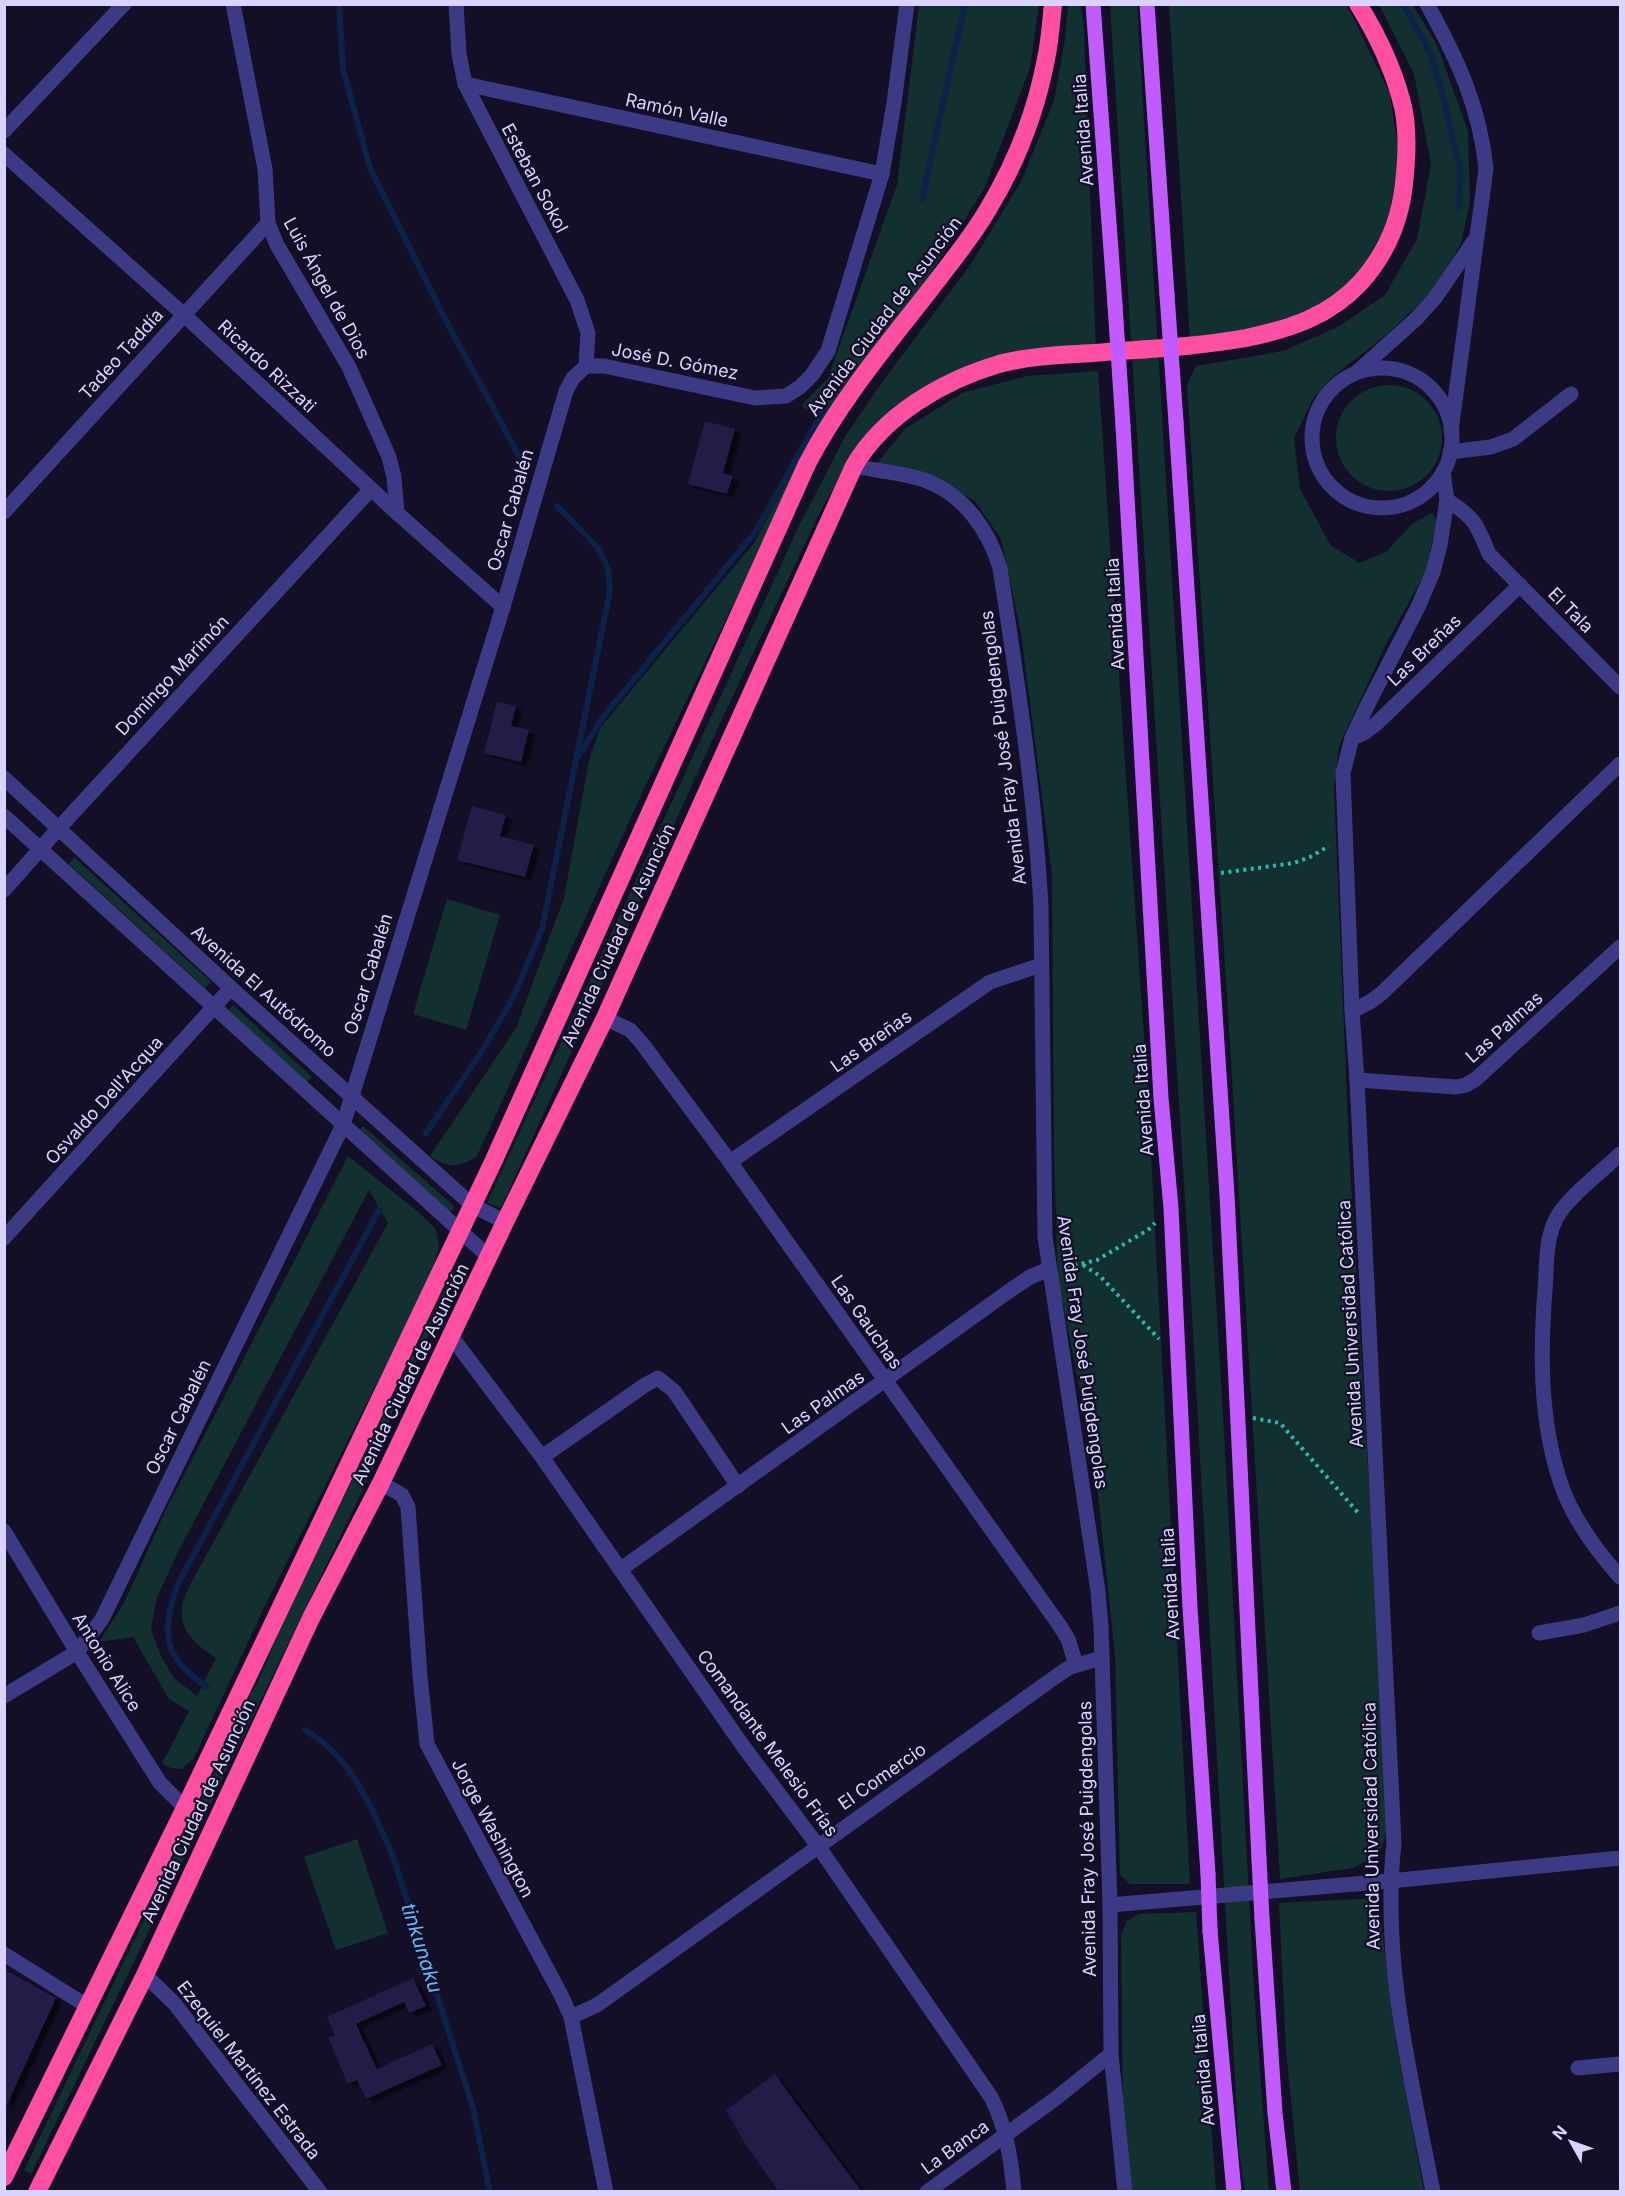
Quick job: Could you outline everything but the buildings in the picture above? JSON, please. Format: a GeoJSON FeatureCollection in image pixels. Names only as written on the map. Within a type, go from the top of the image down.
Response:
{"type":"FeatureCollection","features":[{"type":"Feature","properties":{"kind":"highway","name":"Avenida Ciudad de Asunción"},"geometry":{"type":"LineString","coordinates":[[4,2177],[185,1808],[499,1149],[812,454],[850,394],[987,213],[1016,155],[1033,112],[1046,58],[1053,4]]}},
{"type":"Feature","properties":{"kind":"highway","name":"Avenida Ciudad de Asunción"},"geometry":{"type":"LineString","coordinates":[[37,2192],[145,1974],[311,1618],[381,1483],[504,1222],[605,1018],[861,453],[881,430],[915,403],[952,382],[998,364],[1034,358],[1208,345],[1277,332],[1315,318],[1354,290],[1372,270],[1387,246],[1397,222],[1407,160],[1402,100],[1379,41],[1358,4]]}},
{"type":"Feature","properties":{"kind":"main road","name":"Avenida Italia"},"geometry":{"type":"LineString","coordinates":[[1093,4],[1123,426],[1160,1086],[1171,1208],[1190,1608],[1210,1931],[1234,2192]]}},
{"type":"Feature","properties":{"kind":"main road"},"geometry":{"type":"LineString","coordinates":[[1147,4],[1207,875],[1227,1195],[1262,1919],[1275,2113],[1284,2192]]}},
{"type":"Feature","properties":{"kind":"street"},"geometry":{"type":"LineString","coordinates":[[4,131],[124,4]]}},
{"type":"Feature","properties":{"kind":"street","name":"Luis Ángel de Dios"},"geometry":{"type":"LineString","coordinates":[[233,4],[265,169],[268,223],[277,245],[349,367],[390,457],[397,513]]}},
{"type":"Feature","properties":{"kind":"street","name":"Esteban Sokol"},"geometry":{"type":"LineString","coordinates":[[456,4],[459,54],[465,84],[577,300],[588,333],[586,366]]}},
{"type":"Feature","properties":{"kind":"street","name":"Avenida Ciudad de Asunción"},"geometry":{"type":"LineString","coordinates":[[755,398],[786,396],[800,387],[812,375],[828,351],[882,174],[907,4]]}},
{"type":"Feature","properties":{"kind":"street","name":"Avenida Universidad Católica"},"geometry":{"type":"LineString","coordinates":[[1427,4],[1451,47],[1471,93],[1484,145],[1486,169],[1478,236],[1452,431],[1450,452],[1443,472],[1431,488],[1414,501],[1385,508],[1354,504],[1337,493],[1323,478],[1314,459],[1311,439],[1314,418],[1323,400],[1337,384],[1355,374],[1416,320],[1435,298],[1478,236]]}},
{"type":"Feature","properties":{"kind":"street","name":"Ramón Valle"},"geometry":{"type":"LineString","coordinates":[[465,84],[882,174]]}},
{"type":"Feature","properties":{"kind":"street","name":"Ricardo Rizzati"},"geometry":{"type":"LineString","coordinates":[[4,154],[183,314],[397,513],[503,607]]}},
{"type":"Feature","properties":{"kind":"street","name":"Tadeo Taddía"},"geometry":{"type":"LineString","coordinates":[[4,512],[268,223]]}},
{"type":"Feature","properties":{"kind":"street","name":"José D. Gómez"},"geometry":{"type":"LineString","coordinates":[[586,366],[604,366],[755,398]]}},
{"type":"Feature","properties":{"kind":"street","name":"Oscar Cabalén"},"geometry":{"type":"LineString","coordinates":[[4,1696],[77,1652],[102,1619],[343,1125],[503,607],[566,391],[573,378],[586,366]]}},
{"type":"Feature","properties":{"kind":"street","name":"Avenida Universidad Católica"},"geometry":{"type":"LineString","coordinates":[[1355,374],[1373,369],[1391,369],[1409,373],[1424,382],[1438,396],[1447,411],[1452,431]]}},
{"type":"Feature","properties":{"kind":"street"},"geometry":{"type":"LineString","coordinates":[[1450,452],[1491,447],[1513,438],[1571,394]]}},
{"type":"Feature","properties":{"kind":"street","name":"Avenida Fray José Puigdengolas"},"geometry":{"type":"LineString","coordinates":[[854,466],[927,481],[951,493],[969,509],[994,548],[1000,568],[1024,723],[1039,861],[1045,1237],[1098,1592],[1110,1905],[1111,2054],[1125,2192]]}},
{"type":"Feature","properties":{"kind":"street","name":"Avenida Universidad Católica"},"geometry":{"type":"LineString","coordinates":[[1433,2192],[1399,2010],[1390,1918],[1390,1881],[1394,1843],[1352,1011],[1343,773],[1352,738],[1365,708],[1418,607],[1433,572],[1447,500],[1443,472]]}},
{"type":"Feature","properties":{"kind":"street","name":"Domingo Marimón"},"geometry":{"type":"LineString","coordinates":[[4,890],[371,489]]}},
{"type":"Feature","properties":{"kind":"street","name":"El Tala"},"geometry":{"type":"LineString","coordinates":[[1447,500],[1466,512],[1478,526],[1489,554],[1620,687]]}},
{"type":"Feature","properties":{"kind":"street","name":"Las Breñas"},"geometry":{"type":"LineString","coordinates":[[1352,738],[1364,733],[1377,723],[1520,585]]}},
{"type":"Feature","properties":{"kind":"street"},"geometry":{"type":"LineString","coordinates":[[1352,1011],[1382,993],[1620,764]]}},
{"type":"Feature","properties":{"kind":"street","name":"Avenida El Autódromo"},"geometry":{"type":"LineString","coordinates":[[4,778],[231,988],[472,1205],[504,1222]]}},
{"type":"Feature","properties":{"kind":"street"},"geometry":{"type":"LineString","coordinates":[[4,816],[489,1257]]}},
{"type":"Feature","properties":{"kind":"street","name":"Las Palmas"},"geometry":{"type":"LineString","coordinates":[[1357,1080],[1456,1087],[1466,1085],[1476,1079],[1620,947]]}},
{"type":"Feature","properties":{"kind":"street","name":"Las Breñas"},"geometry":{"type":"LineString","coordinates":[[730,1162],[990,982],[1041,965]]}},
{"type":"Feature","properties":{"kind":"street","name":"Osvaldo Dell'Acqua"},"geometry":{"type":"LineString","coordinates":[[4,1238],[231,988]]}},
{"type":"Feature","properties":{"kind":"street","name":"Las Gauchas"},"geometry":{"type":"LineString","coordinates":[[605,1018],[630,1030],[641,1042],[730,1162],[1059,1626],[1068,1640],[1076,1665]]}},
{"type":"Feature","properties":{"kind":"street"},"geometry":{"type":"LineString","coordinates":[[1620,1154],[1566,1205],[1557,1216],[1549,1233],[1543,1308],[1543,1393],[1550,1447],[1560,1482],[1574,1513],[1620,1577]]}},
{"type":"Feature","properties":{"kind":"street","name":"Las Palmas"},"geometry":{"type":"LineString","coordinates":[[621,1569],[1012,1289],[1030,1277],[1049,1269]]}},
{"type":"Feature","properties":{"kind":"street","name":"Comandante Melesio Frías"},"geometry":{"type":"LineString","coordinates":[[451,1336],[542,1457],[743,1746],[818,1846],[991,2097],[1006,2134],[1014,2192]]}},
{"type":"Feature","properties":{"kind":"street"},"geometry":{"type":"LineString","coordinates":[[542,1457],[645,1384],[658,1378],[674,1391],[738,1486]]}},
{"type":"Feature","properties":{"kind":"street","name":"Jorge Washington"},"geometry":{"type":"LineString","coordinates":[[381,1483],[402,1495],[408,1507],[427,1744],[561,1995],[571,2018],[606,2192]]}},
{"type":"Feature","properties":{"kind":"street","name":"Antonio Alice"},"geometry":{"type":"LineString","coordinates":[[4,1531],[160,1783],[185,1808]]}},
{"type":"Feature","properties":{"kind":"street"},"geometry":{"type":"LineString","coordinates":[[1539,1633],[1584,1625],[1620,1613]]}},
{"type":"Feature","properties":{"kind":"street","name":"El Comercio"},"geometry":{"type":"LineString","coordinates":[[571,2018],[597,2005],[1058,1675],[1076,1665],[1102,1658]]}},
{"type":"Feature","properties":{"kind":"street"},"geometry":{"type":"LineString","coordinates":[[1110,1905],[1620,1858]]}},
{"type":"Feature","properties":{"kind":"street"},"geometry":{"type":"LineString","coordinates":[[4,1954],[87,2006]]}},
{"type":"Feature","properties":{"kind":"street","name":"Ezequiel Martínez Estrada"},"geometry":{"type":"LineString","coordinates":[[145,1974],[174,2003],[320,2192]]}},
{"type":"Feature","properties":{"kind":"street","name":"La Banca"},"geometry":{"type":"LineString","coordinates":[[927,2192],[1111,2054]]}},
{"type":"Feature","properties":{"kind":"street"},"geometry":{"type":"LineString","coordinates":[[1578,2068],[1620,2064]]}},
{"type":"Feature","properties":{"kind":"path"},"geometry":{"type":"LineString","coordinates":[[1207,875],[1294,862],[1310,857],[1345,836]]}},
{"type":"Feature","properties":{"kind":"path"},"geometry":{"type":"LineString","coordinates":[[1049,1269],[1082,1265],[1097,1260],[1148,1230],[1171,1208]]}},
{"type":"Feature","properties":{"kind":"path"},"geometry":{"type":"LineString","coordinates":[[1082,1265],[1100,1275],[1178,1361]]}},
{"type":"Feature","properties":{"kind":"path"},"geometry":{"type":"LineString","coordinates":[[1238,1415],[1280,1423],[1380,1538]]}},
{"type":"Feature","properties":{"kind":"green space"},"geometry":{"type":"Polygon","coordinates":[[[919,5],[1039,5],[1030,68],[984,189],[920,290],[809,448],[648,780],[477,1156],[459,1165],[443,1163],[430,1156],[516,1028],[564,898],[589,760],[600,728],[754,543],[820,417],[801,406],[828,378],[897,185],[919,5]]]}},
{"type":"Feature","properties":{"kind":"green space"},"geometry":{"type":"Polygon","coordinates":[[[1068,5],[1081,5],[1084,31],[1096,351],[988,365],[857,449],[821,510],[720,723],[501,1208],[487,1203],[799,526],[846,435],[885,378],[969,267],[1022,180],[1054,100],[1065,39],[1068,5]]]}},
{"type":"Feature","properties":{"kind":"green space"},"geometry":{"type":"Polygon","coordinates":[[[1110,5],[1137,5],[1223,1415],[1254,1990],[1269,2191],[1245,2191],[1239,2151],[1190,1279],[1110,5]]]}},
{"type":"Feature","properties":{"kind":"green space"},"geometry":{"type":"Polygon","coordinates":[[[1169,5],[1346,5],[1352,15],[1390,94],[1399,156],[1393,213],[1369,268],[1323,308],[1277,326],[1190,341],[1169,5]]]}},
{"type":"Feature","properties":{"kind":"green space"},"geometry":{"type":"Polygon","coordinates":[[[1379,5],[1413,5],[1437,45],[1468,131],[1470,201],[1461,244],[1431,293],[1385,336],[1331,378],[1313,399],[1294,438],[1300,489],[1331,546],[1360,563],[1387,551],[1413,523],[1432,513],[1437,521],[1426,571],[1386,644],[1339,746],[1334,788],[1349,1148],[1389,1827],[1378,1855],[1353,1868],[1280,1879],[1228,1012],[1187,385],[1196,366],[1283,351],[1338,327],[1385,295],[1417,239],[1431,165],[1414,74],[1379,5]]]}},
{"type":"Feature","properties":{"kind":"green space"},"geometry":{"type":"Polygon","coordinates":[[[1098,371],[1147,1080],[1190,1884],[1130,1884],[1120,1875],[1115,1655],[1095,1466],[1058,1279],[1054,1157],[1052,875],[1021,633],[1001,539],[975,501],[953,489],[875,466],[905,429],[962,393],[1027,376],[1098,371]]]}},
{"type":"Feature","properties":{"kind":"green space"},"geometry":{"type":"Polygon","coordinates":[[[1389,385],[1409,389],[1426,401],[1438,418],[1442,438],[1438,458],[1426,475],[1409,487],[1389,491],[1369,487],[1352,475],[1340,458],[1336,438],[1340,418],[1352,401],[1369,389],[1389,385]]]}},
{"type":"Feature","properties":{"kind":"green space"},"geometry":{"type":"Polygon","coordinates":[[[74,857],[211,982],[205,988],[69,864],[74,857]]]}},
{"type":"Feature","properties":{"kind":"green space"},"geometry":{"type":"Polygon","coordinates":[[[447,899],[500,915],[466,1030],[413,1014],[447,899]]]}},
{"type":"Feature","properties":{"kind":"green space"},"geometry":{"type":"Polygon","coordinates":[[[233,1005],[312,1077],[306,1083],[228,1011],[233,1005]]]}},
{"type":"Feature","properties":{"kind":"green space"},"geometry":{"type":"Polygon","coordinates":[[[363,1126],[455,1207],[449,1213],[357,1132],[363,1126]]]}},
{"type":"Feature","properties":{"kind":"green space"},"geometry":{"type":"Polygon","coordinates":[[[348,1156],[436,1229],[439,1247],[433,1271],[262,1612],[194,1758],[182,1769],[162,1764],[189,1711],[169,1699],[133,1637],[99,1642],[124,1603],[165,1512],[348,1156]],[[369,1190],[178,1552],[156,1600],[151,1630],[162,1658],[174,1678],[197,1696],[216,1658],[197,1644],[187,1632],[182,1618],[185,1597],[388,1223],[369,1190]]]}},
{"type":"Feature","properties":{"kind":"green space"},"geometry":{"type":"Polygon","coordinates":[[[455,1269],[460,1271],[392,1412],[374,1467],[31,2174],[24,2170],[215,1771],[234,1724],[258,1682],[285,1617],[455,1269]]]}},
{"type":"Feature","properties":{"kind":"green space"},"geometry":{"type":"Polygon","coordinates":[[[357,1839],[388,1933],[336,1950],[304,1857],[357,1839]]]}},
{"type":"Feature","properties":{"kind":"green space"},"geometry":{"type":"Polygon","coordinates":[[[1378,1898],[1396,2042],[1424,2191],[1300,2191],[1286,2050],[1279,1903],[1378,1898]]]}},
{"type":"Feature","properties":{"kind":"green space"},"geometry":{"type":"Polygon","coordinates":[[[1196,1912],[1216,2191],[1132,2191],[1123,2117],[1121,1935],[1127,1921],[1139,1914],[1196,1912]]]}},
{"type":"Feature","properties":{"kind":"waterway"},"geometry":{"type":"LineString","coordinates":[[339,4],[343,69],[370,168],[442,313],[525,467]]}},
{"type":"Feature","properties":{"kind":"waterway"},"geometry":{"type":"LineString","coordinates":[[922,199],[965,4]]}},
{"type":"Feature","properties":{"kind":"waterway"},"geometry":{"type":"LineString","coordinates":[[1403,4],[1430,52],[1443,97],[1460,169],[1459,208]]}},
{"type":"Feature","properties":{"kind":"waterway"},"geometry":{"type":"LineString","coordinates":[[579,755],[603,717],[756,531],[825,407]]}},
{"type":"Feature","properties":{"kind":"waterway"},"geometry":{"type":"LineString","coordinates":[[426,1133],[480,1054],[513,998],[542,929],[610,591],[608,569],[599,549],[557,506]]}},
{"type":"Feature","properties":{"kind":"waterway"},"geometry":{"type":"LineString","coordinates":[[207,1687],[182,1666],[170,1644],[168,1618],[177,1586],[379,1210]]}},
{"type":"Feature","properties":{"kind":"waterway","name":"tinkunaku"},"geometry":{"type":"LineString","coordinates":[[305,1730],[336,1754],[357,1782],[395,1862],[473,2108],[490,2192]]}}]}
